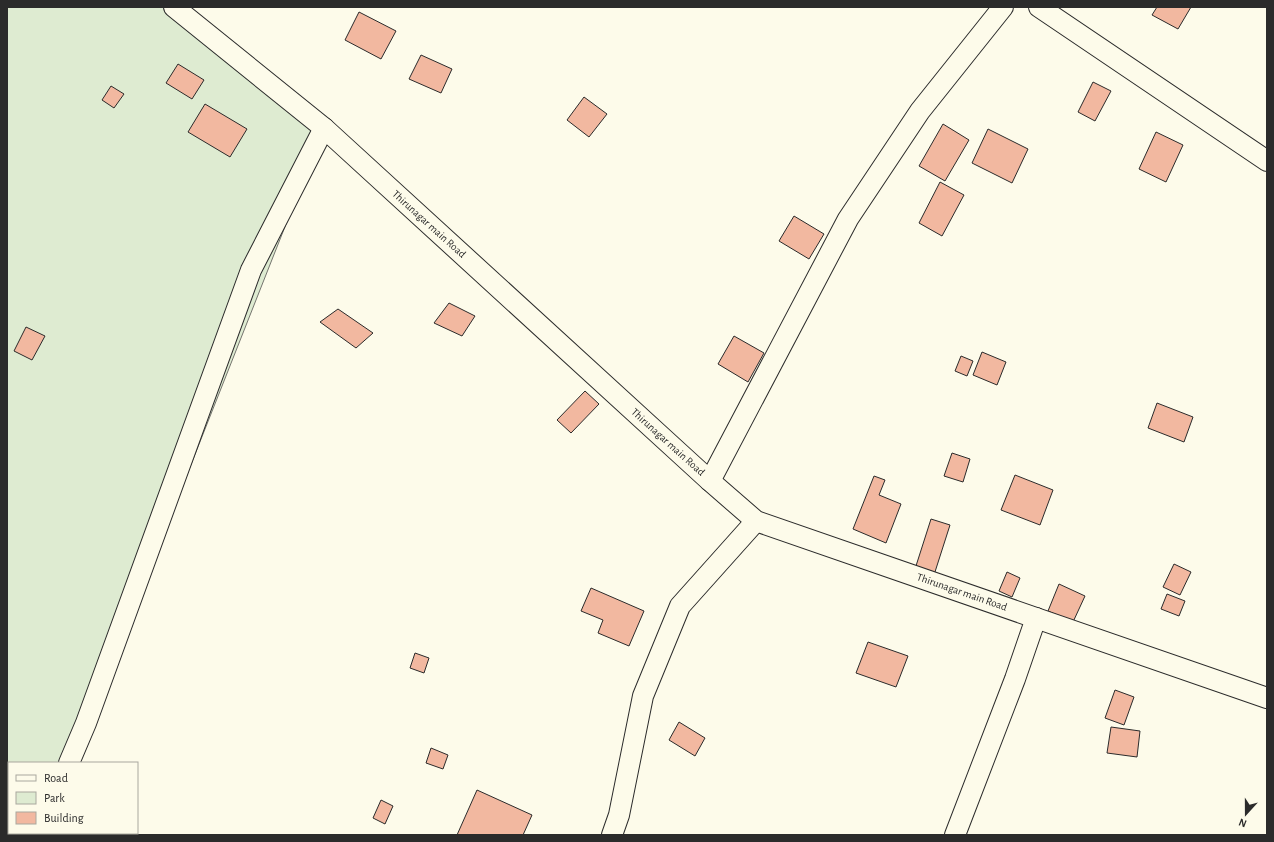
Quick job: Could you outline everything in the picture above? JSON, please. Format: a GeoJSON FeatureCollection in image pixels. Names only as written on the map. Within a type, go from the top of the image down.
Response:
{"type":"FeatureCollection","features":[{"type":"Feature","properties":{"kind":"street","name":"Thirunagar main Road"},"geometry":{"type":"LineString","coordinates":[[174,7],[324,128],[710,481],[756,521],[1267,698]]}},
{"type":"Feature","properties":{"kind":"street"},"geometry":{"type":"LineString","coordinates":[[710,481],[848,219],[920,111],[1003,7]]}},
{"type":"Feature","properties":{"kind":"street"},"geometry":{"type":"LineString","coordinates":[[1039,7],[1267,161]]}},
{"type":"Feature","properties":{"kind":"street"},"geometry":{"type":"LineString","coordinates":[[69,762],[86,723],[251,270],[324,128]]}},
{"type":"Feature","properties":{"kind":"street"},"geometry":{"type":"LineString","coordinates":[[612,835],[619,814],[643,696],[680,606],[756,521]]}},
{"type":"Feature","properties":{"kind":"street"},"geometry":{"type":"LineString","coordinates":[[955,835],[1015,679],[1036,618]]}},
{"type":"Feature","properties":{"kind":"green space"},"geometry":{"type":"Polygon","coordinates":[[[7,7],[190,7],[324,128],[73,762],[8,762],[8,834],[46,834],[7,835],[7,7]]]}},
{"type":"Feature","properties":{"kind":"building"},"geometry":{"type":"Polygon","coordinates":[[[1157,7],[1191,7],[1178,29],[1152,15],[1157,7]]]}},
{"type":"Feature","properties":{"kind":"building"},"geometry":{"type":"Polygon","coordinates":[[[359,12],[396,31],[381,59],[345,40],[359,12]]]}},
{"type":"Feature","properties":{"kind":"building"},"geometry":{"type":"Polygon","coordinates":[[[421,55],[452,69],[441,93],[409,79],[421,55]]]}},
{"type":"Feature","properties":{"kind":"building"},"geometry":{"type":"Polygon","coordinates":[[[178,64],[204,80],[192,99],[166,83],[178,64]]]}},
{"type":"Feature","properties":{"kind":"building"},"geometry":{"type":"Polygon","coordinates":[[[1093,82],[1111,91],[1095,121],[1078,112],[1093,82]]]}},
{"type":"Feature","properties":{"kind":"building"},"geometry":{"type":"Polygon","coordinates":[[[111,86],[124,94],[114,108],[102,100],[111,86]]]}},
{"type":"Feature","properties":{"kind":"building"},"geometry":{"type":"Polygon","coordinates":[[[584,97],[607,114],[589,137],[567,120],[584,97]]]}},
{"type":"Feature","properties":{"kind":"building"},"geometry":{"type":"Polygon","coordinates":[[[205,104],[247,129],[230,157],[188,132],[205,104]]]}},
{"type":"Feature","properties":{"kind":"building"},"geometry":{"type":"Polygon","coordinates":[[[943,124],[969,140],[945,181],[919,166],[943,124]]]}},
{"type":"Feature","properties":{"kind":"building"},"geometry":{"type":"Polygon","coordinates":[[[988,129],[1028,149],[1012,183],[972,163],[988,129]]]}},
{"type":"Feature","properties":{"kind":"building"},"geometry":{"type":"Polygon","coordinates":[[[1156,132],[1183,145],[1166,182],[1139,169],[1156,132]]]}},
{"type":"Feature","properties":{"kind":"building"},"geometry":{"type":"Polygon","coordinates":[[[940,182],[964,195],[942,236],[919,223],[940,182]]]}},
{"type":"Feature","properties":{"kind":"building"},"geometry":{"type":"Polygon","coordinates":[[[794,216],[824,234],[809,259],[779,241],[794,216]]]}},
{"type":"Feature","properties":{"kind":"building"},"geometry":{"type":"Polygon","coordinates":[[[449,303],[475,316],[462,336],[434,323],[449,303]]]}},
{"type":"Feature","properties":{"kind":"building"},"geometry":{"type":"Polygon","coordinates":[[[338,309],[373,333],[356,348],[320,322],[338,309]]]}},
{"type":"Feature","properties":{"kind":"building"},"geometry":{"type":"Polygon","coordinates":[[[26,327],[45,336],[32,360],[14,351],[26,327]]]}},
{"type":"Feature","properties":{"kind":"building"},"geometry":{"type":"Polygon","coordinates":[[[734,336],[764,353],[748,382],[718,364],[734,336]]]}},
{"type":"Feature","properties":{"kind":"building"},"geometry":{"type":"Polygon","coordinates":[[[982,352],[1006,362],[997,385],[973,375],[982,352]]]}},
{"type":"Feature","properties":{"kind":"building"},"geometry":{"type":"Polygon","coordinates":[[[961,356],[973,361],[967,376],[955,371],[961,356]]]}},
{"type":"Feature","properties":{"kind":"building"},"geometry":{"type":"Polygon","coordinates":[[[585,391],[599,404],[571,433],[557,420],[585,391]]]}},
{"type":"Feature","properties":{"kind":"building"},"geometry":{"type":"Polygon","coordinates":[[[1157,403],[1193,417],[1184,442],[1148,428],[1157,403]]]}},
{"type":"Feature","properties":{"kind":"building"},"geometry":{"type":"Polygon","coordinates":[[[952,453],[970,459],[963,482],[944,476],[952,453]]]}},
{"type":"Feature","properties":{"kind":"building"},"geometry":{"type":"Polygon","coordinates":[[[1015,475],[1053,490],[1040,525],[1001,510],[1015,475]]]}},
{"type":"Feature","properties":{"kind":"building"},"geometry":{"type":"Polygon","coordinates":[[[874,476],[885,480],[879,495],[901,504],[886,543],[853,529],[874,476]]]}},
{"type":"Feature","properties":{"kind":"building"},"geometry":{"type":"Polygon","coordinates":[[[931,519],[950,525],[934,575],[915,569],[931,519]]]}},
{"type":"Feature","properties":{"kind":"building"},"geometry":{"type":"Polygon","coordinates":[[[1174,564],[1191,572],[1180,595],[1163,587],[1174,564]]]}},
{"type":"Feature","properties":{"kind":"building"},"geometry":{"type":"Polygon","coordinates":[[[1007,572],[1020,578],[1012,597],[999,591],[1007,572]]]}},
{"type":"Feature","properties":{"kind":"building"},"geometry":{"type":"Polygon","coordinates":[[[1059,584],[1085,596],[1073,622],[1048,611],[1059,584]]]}},
{"type":"Feature","properties":{"kind":"building"},"geometry":{"type":"Polygon","coordinates":[[[591,588],[644,611],[629,646],[598,633],[603,620],[581,611],[591,588]]]}},
{"type":"Feature","properties":{"kind":"building"},"geometry":{"type":"Polygon","coordinates":[[[1167,594],[1185,601],[1179,616],[1161,609],[1167,594]]]}},
{"type":"Feature","properties":{"kind":"building"},"geometry":{"type":"Polygon","coordinates":[[[868,642],[908,656],[896,687],[856,673],[868,642]]]}},
{"type":"Feature","properties":{"kind":"building"},"geometry":{"type":"Polygon","coordinates":[[[415,653],[429,658],[424,673],[410,668],[415,653]]]}},
{"type":"Feature","properties":{"kind":"building"},"geometry":{"type":"Polygon","coordinates":[[[1115,690],[1134,697],[1124,725],[1105,718],[1115,690]]]}},
{"type":"Feature","properties":{"kind":"building"},"geometry":{"type":"Polygon","coordinates":[[[679,722],[705,738],[695,756],[669,740],[679,722]]]}},
{"type":"Feature","properties":{"kind":"building"},"geometry":{"type":"Polygon","coordinates":[[[1111,727],[1140,731],[1137,757],[1107,753],[1111,727]]]}},
{"type":"Feature","properties":{"kind":"building"},"geometry":{"type":"Polygon","coordinates":[[[431,748],[448,755],[443,769],[426,763],[431,748]]]}},
{"type":"Feature","properties":{"kind":"building"},"geometry":{"type":"Polygon","coordinates":[[[477,790],[532,815],[523,835],[457,835],[477,790]]]}},
{"type":"Feature","properties":{"kind":"building"},"geometry":{"type":"Polygon","coordinates":[[[381,800],[393,806],[385,824],[373,818],[381,800]]]}}]}
